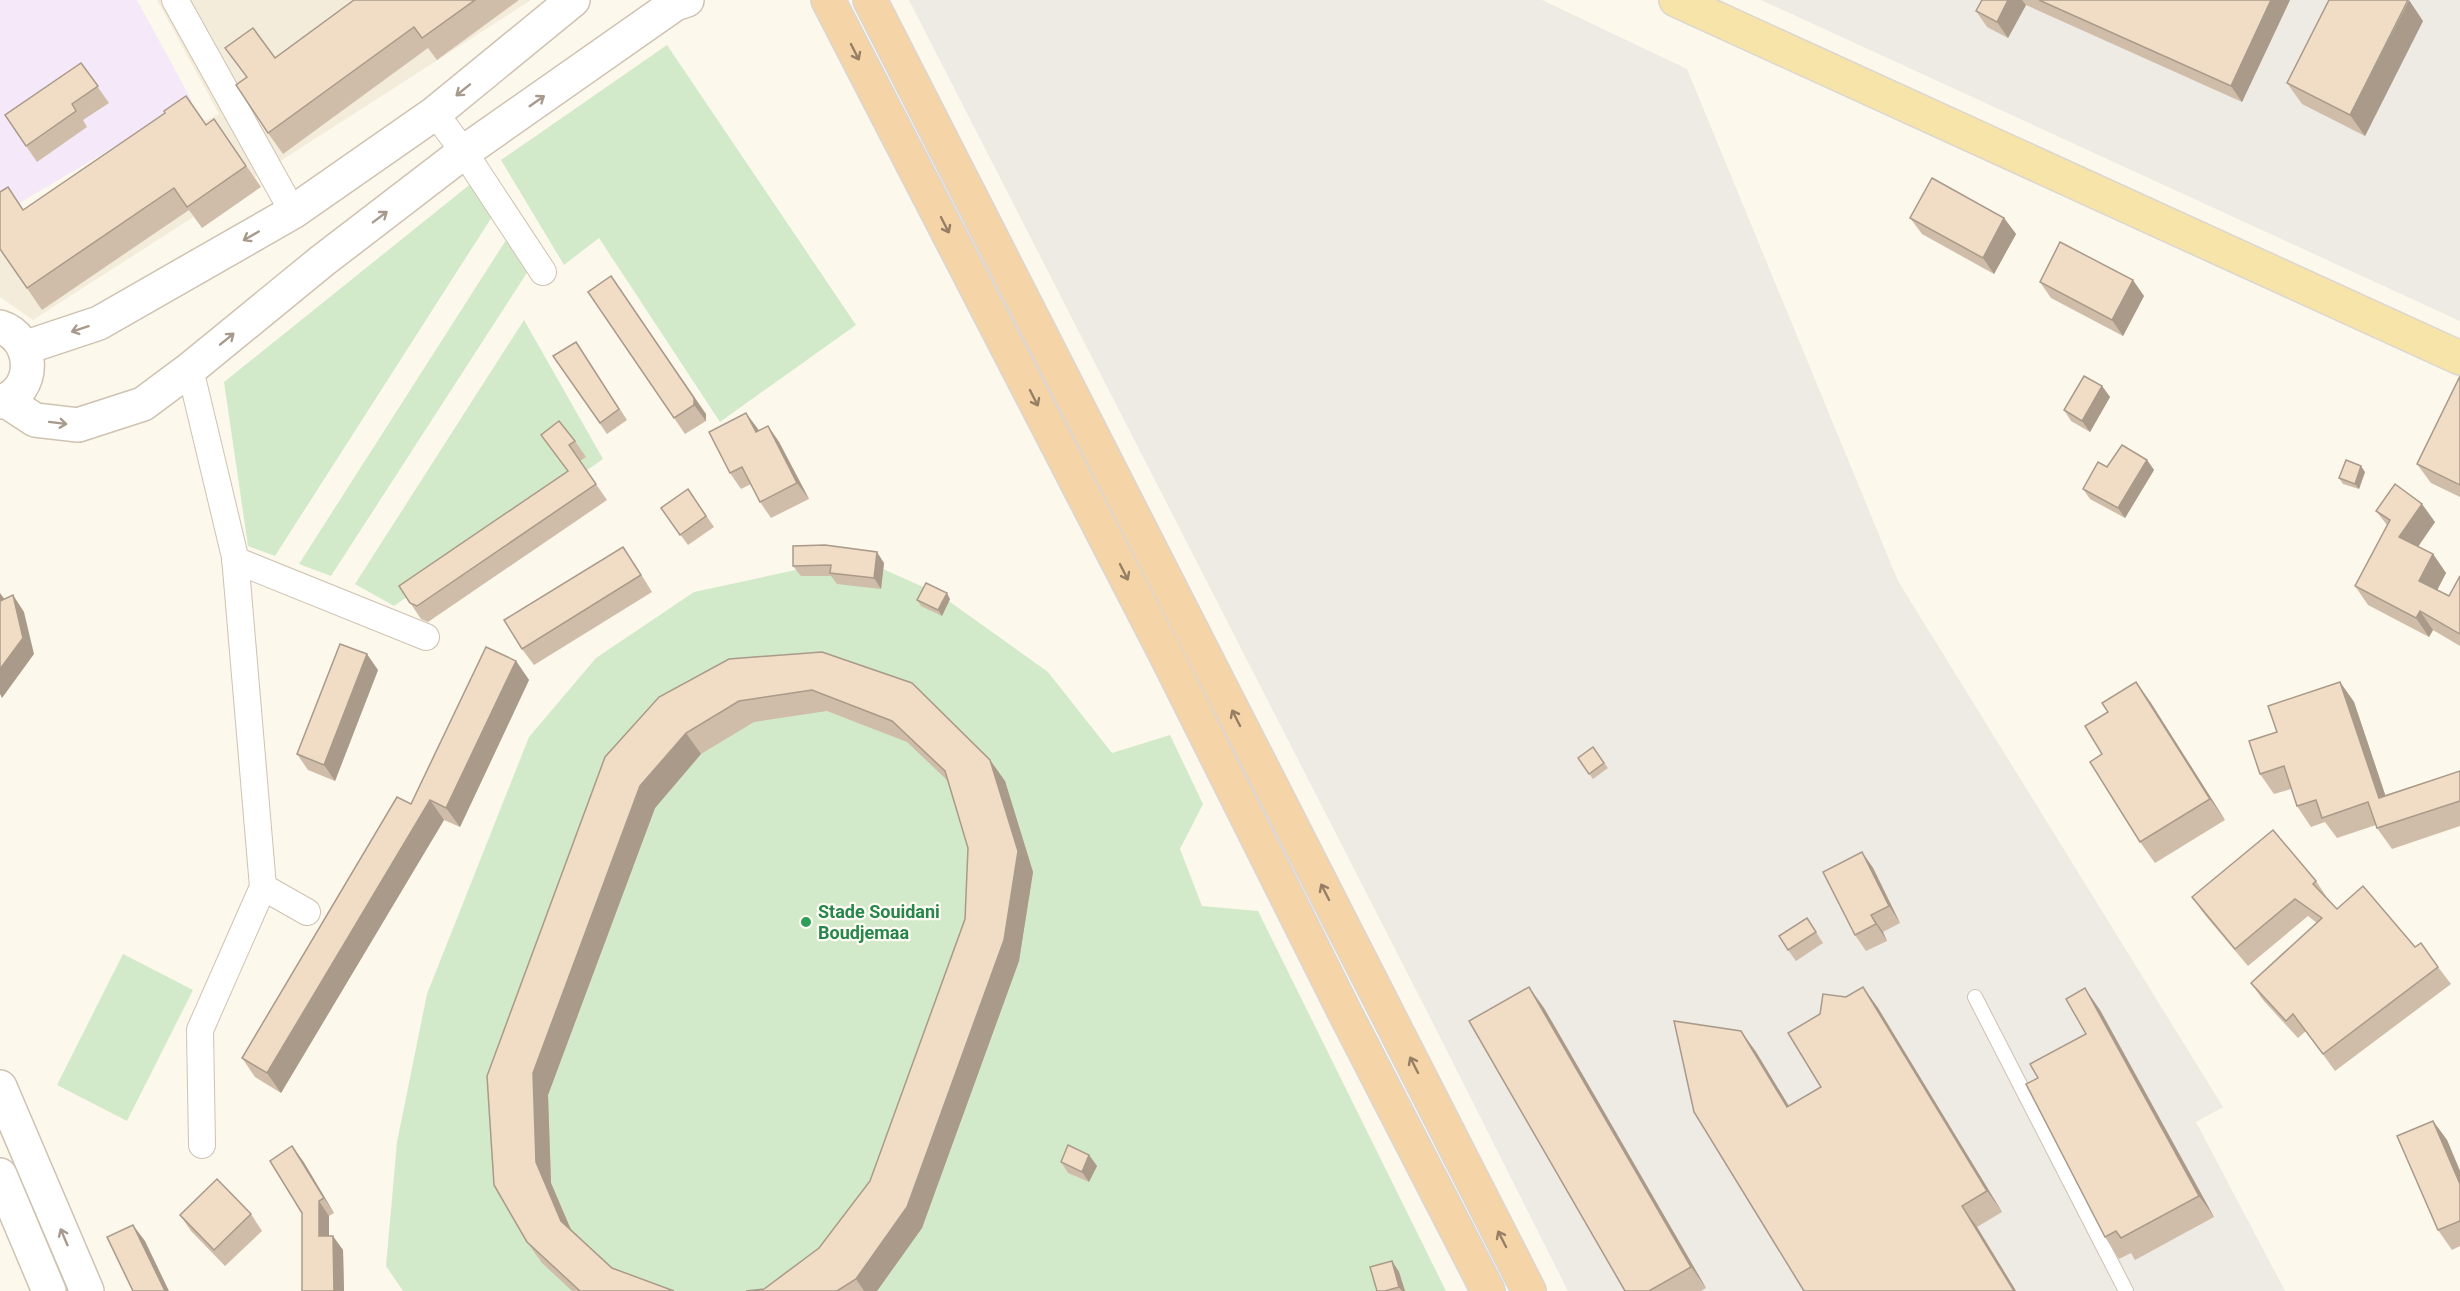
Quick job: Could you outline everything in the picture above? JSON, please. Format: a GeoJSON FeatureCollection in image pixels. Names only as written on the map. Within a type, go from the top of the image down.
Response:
{"type":"FeatureCollection","features":[{"type":"Feature","properties":{"kind":"highway"},"geometry":{"type":"LineString","coordinates":[[828,0],[1166,655],[1345,1013],[1488,1291]]}},
{"type":"Feature","properties":{"kind":"highway"},"geometry":{"type":"LineString","coordinates":[[870,0],[1529,1291]]}},
{"type":"Feature","properties":{"kind":"main road"},"geometry":{"type":"LineString","coordinates":[[1676,0],[2460,358]]}},
{"type":"Feature","properties":{"kind":"street"},"geometry":{"type":"LineString","coordinates":[[175,0],[293,212]]}},
{"type":"Feature","properties":{"kind":"street"},"geometry":{"type":"LineString","coordinates":[[24,348],[99,323],[293,212],[435,113],[573,0]]}},
{"type":"Feature","properties":{"kind":"street"},"geometry":{"type":"LineString","coordinates":[[3,401],[35,420],[78,425],[142,404],[190,369],[322,261],[464,152],[678,1]]}},
{"type":"Feature","properties":{"kind":"street"},"geometry":{"type":"LineString","coordinates":[[435,113],[464,152],[543,272]]}},
{"type":"Feature","properties":{"kind":"street"},"geometry":{"type":"LineString","coordinates":[[0,327],[17,337],[28,360],[27,372],[16,394],[3,401]]}},
{"type":"Feature","properties":{"kind":"street"},"geometry":{"type":"LineString","coordinates":[[190,369],[235,560],[263,886],[200,1030],[202,1145]]}},
{"type":"Feature","properties":{"kind":"street"},"geometry":{"type":"LineString","coordinates":[[235,560],[426,637]]}},
{"type":"Feature","properties":{"kind":"street"},"geometry":{"type":"LineString","coordinates":[[263,886],[307,912]]}},
{"type":"Feature","properties":{"kind":"street"},"geometry":{"type":"LineString","coordinates":[[0,1087],[87,1291]]}},
{"type":"Feature","properties":{"kind":"street"},"geometry":{"type":"LineString","coordinates":[[0,1175],[49,1291]]}},
{"type":"Feature","properties":{"kind":"lane"},"geometry":{"type":"LineString","coordinates":[[1975,997],[2126,1291]]}},
{"type":"Feature","properties":{"kind":"shaded area"},"geometry":{"type":"Polygon","coordinates":[[[0,0],[137,0],[192,101],[16,205],[0,193],[0,0]]]}},
{"type":"Feature","properties":{"kind":"shaded area"},"geometry":{"type":"Polygon","coordinates":[[[157,0],[531,0],[33,320],[0,297],[0,221],[219,114],[157,0]]]}},
{"type":"Feature","properties":{"kind":"shaded area"},"geometry":{"type":"Polygon","coordinates":[[[909,0],[1542,0],[1687,69],[1898,581],[2223,1107],[2196,1122],[2285,1291],[1568,1291],[909,0]]]}},
{"type":"Feature","properties":{"kind":"shaded area"},"geometry":{"type":"Polygon","coordinates":[[[1761,0],[2460,0],[2460,321],[1761,0]]]}},
{"type":"Feature","properties":{"kind":"green space"},"geometry":{"type":"Polygon","coordinates":[[[667,45],[856,325],[720,422],[599,238],[564,265],[501,160],[667,45]]]}},
{"type":"Feature","properties":{"kind":"green space"},"geometry":{"type":"Polygon","coordinates":[[[478,178],[497,209],[275,556],[248,546],[224,382],[478,178]]]}},
{"type":"Feature","properties":{"kind":"green space"},"geometry":{"type":"Polygon","coordinates":[[[506,240],[530,268],[331,576],[299,564],[506,240]]]}},
{"type":"Feature","properties":{"kind":"green space"},"geometry":{"type":"Polygon","coordinates":[[[524,320],[603,459],[394,606],[355,584],[524,320]]]}},
{"type":"Feature","properties":{"kind":"green space","name":"Stade Souidani Boudjemaa"},"geometry":{"type":"Polygon","coordinates":[[[856,557],[939,594],[1048,672],[1112,753],[1170,735],[1203,804],[1180,849],[1202,906],[1258,911],[1446,1291],[403,1291],[386,1266],[397,1142],[427,994],[529,737],[596,658],[694,592],[856,557]]]}},
{"type":"Feature","properties":{"kind":"green space"},"geometry":{"type":"Polygon","coordinates":[[[123,954],[193,990],[127,1121],[57,1085],[123,954]]]}},
{"type":"Feature","properties":{"kind":"building"},"geometry":{"type":"Polygon","coordinates":[[[354,0],[475,0],[422,38],[414,27],[268,133],[236,85],[247,77],[225,48],[253,28],[275,58],[354,0]]]}},
{"type":"Feature","properties":{"kind":"building"},"geometry":{"type":"Polygon","coordinates":[[[1982,0],[2008,0],[1997,22],[1976,11],[1982,0]]]}},
{"type":"Feature","properties":{"kind":"building"},"geometry":{"type":"Polygon","coordinates":[[[2039,0],[2271,0],[2231,86],[2039,0]]]}},
{"type":"Feature","properties":{"kind":"building"},"geometry":{"type":"Polygon","coordinates":[[[2329,0],[2408,0],[2350,115],[2287,83],[2329,0]]]}},
{"type":"Feature","properties":{"kind":"building"},"geometry":{"type":"Polygon","coordinates":[[[81,63],[98,86],[72,104],[76,111],[26,146],[5,115],[81,63]]]}},
{"type":"Feature","properties":{"kind":"building"},"geometry":{"type":"Polygon","coordinates":[[[186,96],[206,125],[214,119],[246,166],[187,207],[174,188],[27,288],[0,249],[0,192],[8,187],[23,210],[165,113],[164,111],[186,96]]]}},
{"type":"Feature","properties":{"kind":"building"},"geometry":{"type":"Polygon","coordinates":[[[1932,178],[2004,218],[1983,258],[1910,218],[1932,178]]]}},
{"type":"Feature","properties":{"kind":"building"},"geometry":{"type":"Polygon","coordinates":[[[2060,242],[2133,280],[2112,320],[2040,282],[2060,242]]]}},
{"type":"Feature","properties":{"kind":"building"},"geometry":{"type":"Polygon","coordinates":[[[611,276],[694,398],[694,405],[674,418],[588,292],[611,276]]]}},
{"type":"Feature","properties":{"kind":"building"},"geometry":{"type":"Polygon","coordinates":[[[576,342],[619,409],[600,423],[553,356],[576,342]]]}},
{"type":"Feature","properties":{"kind":"building"},"geometry":{"type":"Polygon","coordinates":[[[2084,376],[2102,386],[2082,421],[2064,410],[2084,376]]]}},
{"type":"Feature","properties":{"kind":"building"},"geometry":{"type":"Polygon","coordinates":[[[2460,376],[2460,485],[2417,464],[2460,376]]]}},
{"type":"Feature","properties":{"kind":"building"},"geometry":{"type":"Polygon","coordinates":[[[746,413],[756,432],[768,426],[797,483],[760,502],[742,467],[730,473],[709,432],[746,413]]]}},
{"type":"Feature","properties":{"kind":"building"},"geometry":{"type":"Polygon","coordinates":[[[559,421],[575,441],[569,445],[596,484],[417,606],[410,603],[399,586],[568,471],[541,435],[559,421]]]}},
{"type":"Feature","properties":{"kind":"building"},"geometry":{"type":"Polygon","coordinates":[[[2122,445],[2147,460],[2118,508],[2083,489],[2098,462],[2107,467],[2122,445]]]}},
{"type":"Feature","properties":{"kind":"building"},"geometry":{"type":"Polygon","coordinates":[[[2346,460],[2361,466],[2355,484],[2339,478],[2346,460]]]}},
{"type":"Feature","properties":{"kind":"building"},"geometry":{"type":"Polygon","coordinates":[[[2395,484],[2422,504],[2399,537],[2433,554],[2419,581],[2449,596],[2460,576],[2460,634],[2420,611],[2416,618],[2355,586],[2390,520],[2376,511],[2395,484]]]}},
{"type":"Feature","properties":{"kind":"building"},"geometry":{"type":"Polygon","coordinates":[[[688,489],[706,516],[680,535],[661,508],[688,489]]]}},
{"type":"Feature","properties":{"kind":"building"},"geometry":{"type":"Polygon","coordinates":[[[825,545],[877,552],[874,578],[830,573],[831,565],[793,566],[793,546],[825,545]]]}},
{"type":"Feature","properties":{"kind":"building"},"geometry":{"type":"Polygon","coordinates":[[[623,547],[641,575],[522,649],[504,620],[623,547]]]}},
{"type":"Feature","properties":{"kind":"building"},"geometry":{"type":"Polygon","coordinates":[[[926,583],[947,593],[938,610],[917,600],[926,583]]]}},
{"type":"Feature","properties":{"kind":"building"},"geometry":{"type":"Polygon","coordinates":[[[13,595],[23,638],[0,669],[0,601],[13,595]]]}},
{"type":"Feature","properties":{"kind":"building"},"geometry":{"type":"Polygon","coordinates":[[[340,644],[367,654],[324,765],[297,754],[340,644]]]}},
{"type":"Feature","properties":{"kind":"building"},"geometry":{"type":"Polygon","coordinates":[[[486,647],[516,661],[446,808],[430,800],[267,1073],[242,1058],[397,797],[411,804],[486,647]]]}},
{"type":"Feature","properties":{"kind":"building"},"geometry":{"type":"Polygon","coordinates":[[[822,652],[912,683],[990,760],[1018,851],[1004,940],[907,1207],[856,1279],[837,1291],[746,1291],[764,1289],[819,1248],[870,1181],[965,919],[968,848],[945,771],[892,721],[812,690],[739,701],[686,733],[640,786],[533,1073],[536,1162],[561,1221],[612,1268],[674,1291],[580,1291],[527,1242],[494,1185],[487,1076],[605,757],[659,697],[729,659],[822,652]]]}},
{"type":"Feature","properties":{"kind":"building"},"geometry":{"type":"Polygon","coordinates":[[[2136,682],[2210,799],[2140,842],[2090,762],[2102,754],[2085,726],[2108,712],[2102,703],[2136,682]]]}},
{"type":"Feature","properties":{"kind":"building"},"geometry":{"type":"Polygon","coordinates":[[[2340,682],[2379,798],[2460,771],[2460,801],[2377,828],[2368,802],[2322,818],[2316,800],[2297,806],[2284,766],[2260,774],[2249,741],[2277,732],[2268,706],[2340,682]]]}},
{"type":"Feature","properties":{"kind":"building"},"geometry":{"type":"Polygon","coordinates":[[[1593,747],[1604,763],[1589,774],[1578,758],[1593,747]]]}},
{"type":"Feature","properties":{"kind":"building"},"geometry":{"type":"Polygon","coordinates":[[[2273,830],[2316,881],[2313,884],[2337,909],[2363,886],[2415,947],[2421,943],[2438,967],[2323,1054],[2293,1014],[2286,1021],[2251,983],[2322,918],[2295,899],[2235,949],[2192,897],[2273,830]]]}},
{"type":"Feature","properties":{"kind":"building"},"geometry":{"type":"Polygon","coordinates":[[[1862,852],[1889,906],[1871,915],[1876,924],[1855,935],[1823,872],[1862,852]]]}},
{"type":"Feature","properties":{"kind":"building"},"geometry":{"type":"Polygon","coordinates":[[[1807,918],[1816,932],[1788,950],[1779,936],[1807,918]]]}},
{"type":"Feature","properties":{"kind":"building"},"geometry":{"type":"Polygon","coordinates":[[[1529,987],[1691,1267],[1649,1291],[1625,1291],[1469,1021],[1529,987]]]}},
{"type":"Feature","properties":{"kind":"building"},"geometry":{"type":"Polygon","coordinates":[[[1863,987],[1987,1191],[1962,1206],[2014,1291],[1804,1291],[1694,1112],[1674,1021],[1741,1031],[1787,1107],[1821,1087],[1788,1033],[1820,1014],[1823,994],[1846,997],[1863,987]]]}},
{"type":"Feature","properties":{"kind":"building"},"geometry":{"type":"Polygon","coordinates":[[[2085,988],[2199,1196],[2121,1238],[2116,1231],[2105,1237],[2026,1084],[2038,1078],[2030,1064],[2086,1034],[2066,999],[2085,988]]]}},
{"type":"Feature","properties":{"kind":"building"},"geometry":{"type":"Polygon","coordinates":[[[2433,1121],[2460,1184],[2460,1221],[2438,1230],[2397,1136],[2433,1121]]]}},
{"type":"Feature","properties":{"kind":"building"},"geometry":{"type":"Polygon","coordinates":[[[1068,1145],[1089,1155],[1082,1172],[1061,1162],[1068,1145]]]}},
{"type":"Feature","properties":{"kind":"building"},"geometry":{"type":"Polygon","coordinates":[[[292,1146],[324,1198],[319,1201],[319,1236],[333,1236],[334,1291],[302,1291],[302,1213],[270,1161],[292,1146]]]}},
{"type":"Feature","properties":{"kind":"building"},"geometry":{"type":"Polygon","coordinates":[[[217,1179],[251,1214],[214,1250],[180,1215],[217,1179]]]}},
{"type":"Feature","properties":{"kind":"building"},"geometry":{"type":"Polygon","coordinates":[[[133,1225],[165,1291],[133,1291],[107,1237],[133,1225]]]}},
{"type":"Feature","properties":{"kind":"building"},"geometry":{"type":"Polygon","coordinates":[[[1392,1261],[1399,1287],[1377,1291],[1370,1267],[1392,1261]]]}},
{"type":"Feature","properties":{"kind":"place","name":"Stade Souidani Boudjemaa"},"geometry":{"type":"Point","coordinates":[806,922]}}]}
